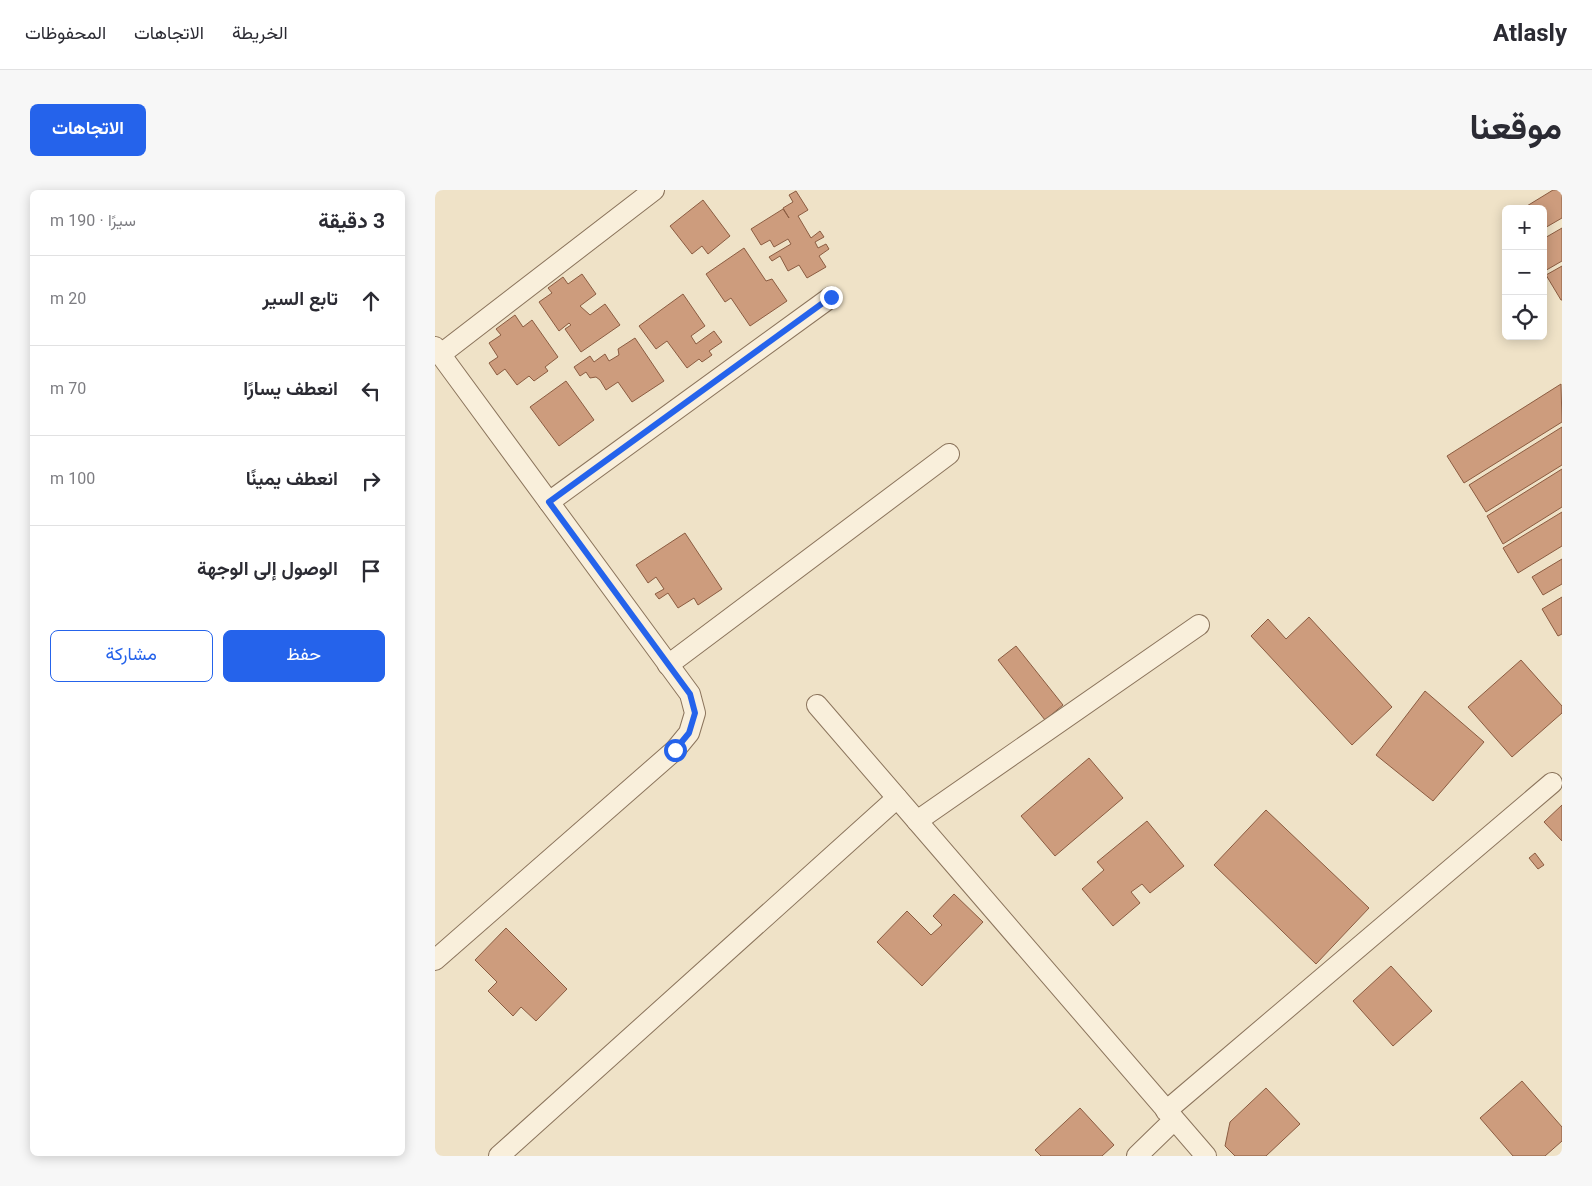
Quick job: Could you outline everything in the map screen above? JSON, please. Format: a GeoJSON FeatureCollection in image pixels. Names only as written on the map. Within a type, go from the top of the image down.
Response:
{"type":"FeatureCollection","features":[{"type":"Feature","properties":{"kind":"street"},"geometry":{"type":"LineString","coordinates":[[435,960],[675,750],[689,733],[695,713],[690,694],[438,351],[654,190]]}},
{"type":"Feature","properties":{"kind":"street"},"geometry":{"type":"LineString","coordinates":[[549,502],[831,297]]}},
{"type":"Feature","properties":{"kind":"street"},"geometry":{"type":"LineString","coordinates":[[668,665],[949,454]]}},
{"type":"Feature","properties":{"kind":"street"},"geometry":{"type":"LineString","coordinates":[[917,821],[1199,625]]}},
{"type":"Feature","properties":{"kind":"street"},"geometry":{"type":"LineString","coordinates":[[817,706],[1205,1156]]}},
{"type":"Feature","properties":{"kind":"street"},"geometry":{"type":"LineString","coordinates":[[1137,1156],[1170,1115],[1552,783]]}},
{"type":"Feature","properties":{"kind":"street"},"geometry":{"type":"LineString","coordinates":[[499,1156],[897,798]]}},
{"type":"Feature","properties":{"kind":"building"},"geometry":{"type":"Polygon","coordinates":[[[1553,190],[1562,190],[1562,218],[1547,227],[1547,205],[1529,205],[1553,190]]]}},
{"type":"Feature","properties":{"kind":"building"},"geometry":{"type":"Polygon","coordinates":[[[796,191],[808,210],[798,216],[811,238],[820,231],[824,237],[815,242],[818,248],[826,244],[829,249],[819,256],[826,267],[807,278],[799,265],[788,271],[780,256],[772,261],[769,257],[791,244],[788,239],[774,247],[770,240],[761,245],[751,229],[783,209],[789,218],[783,208],[793,202],[789,195],[796,191]]]}},
{"type":"Feature","properties":{"kind":"building"},"geometry":{"type":"Polygon","coordinates":[[[703,200],[730,236],[708,254],[702,246],[692,254],[670,226],[703,200]]]}},
{"type":"Feature","properties":{"kind":"building"},"geometry":{"type":"Polygon","coordinates":[[[1562,228],[1562,261],[1547,270],[1547,250],[1547,237],[1562,228]]]}},
{"type":"Feature","properties":{"kind":"building"},"geometry":{"type":"Polygon","coordinates":[[[744,248],[766,281],[772,279],[787,301],[750,326],[731,298],[725,302],[706,274],[744,248]]]}},
{"type":"Feature","properties":{"kind":"building"},"geometry":{"type":"Polygon","coordinates":[[[1562,266],[1562,300],[1547,277],[1547,274],[1562,266]]]}},
{"type":"Feature","properties":{"kind":"building"},"geometry":{"type":"Polygon","coordinates":[[[582,274],[596,294],[580,306],[590,315],[605,304],[620,325],[581,352],[565,329],[571,325],[569,323],[559,331],[539,302],[552,293],[548,288],[563,277],[568,284],[582,274]]]}},
{"type":"Feature","properties":{"kind":"building"},"geometry":{"type":"Polygon","coordinates":[[[683,294],[705,326],[691,336],[696,344],[714,331],[722,342],[709,351],[712,355],[702,362],[699,359],[687,368],[667,341],[656,349],[639,326],[683,294]]]}},
{"type":"Feature","properties":{"kind":"building"},"geometry":{"type":"Polygon","coordinates":[[[515,315],[523,327],[532,320],[558,357],[545,367],[548,371],[534,381],[529,376],[517,385],[505,369],[497,375],[489,363],[498,357],[489,343],[501,335],[496,329],[515,315]]]}},
{"type":"Feature","properties":{"kind":"building"},"geometry":{"type":"Polygon","coordinates":[[[635,338],[664,381],[632,402],[618,382],[606,390],[596,377],[590,378],[586,372],[580,376],[574,367],[590,356],[594,362],[605,354],[609,361],[619,355],[618,349],[635,338]]]}},
{"type":"Feature","properties":{"kind":"building"},"geometry":{"type":"Polygon","coordinates":[[[566,381],[594,420],[559,446],[530,407],[566,381]]]}},
{"type":"Feature","properties":{"kind":"building"},"geometry":{"type":"Polygon","coordinates":[[[1561,384],[1562,422],[1464,483],[1447,456],[1561,384]]]}},
{"type":"Feature","properties":{"kind":"building"},"geometry":{"type":"Polygon","coordinates":[[[1562,427],[1562,465],[1486,512],[1469,485],[1562,427]]]}},
{"type":"Feature","properties":{"kind":"building"},"geometry":{"type":"Polygon","coordinates":[[[1562,469],[1562,507],[1503,544],[1487,516],[1562,469]]]}},
{"type":"Feature","properties":{"kind":"building"},"geometry":{"type":"Polygon","coordinates":[[[1562,512],[1562,546],[1518,573],[1503,548],[1562,512]]]}},
{"type":"Feature","properties":{"kind":"building"},"geometry":{"type":"Polygon","coordinates":[[[685,533],[722,589],[698,605],[694,598],[678,608],[668,593],[659,599],[655,594],[664,589],[656,577],[648,583],[636,565],[685,533]]]}},
{"type":"Feature","properties":{"kind":"building"},"geometry":{"type":"Polygon","coordinates":[[[1562,559],[1562,584],[1543,595],[1532,577],[1562,559]]]}},
{"type":"Feature","properties":{"kind":"building"},"geometry":{"type":"Polygon","coordinates":[[[1562,597],[1562,634],[1558,636],[1542,609],[1562,597]]]}},
{"type":"Feature","properties":{"kind":"building"},"geometry":{"type":"Polygon","coordinates":[[[1309,617],[1392,707],[1352,745],[1251,636],[1268,619],[1286,639],[1309,617]]]}},
{"type":"Feature","properties":{"kind":"building"},"geometry":{"type":"Polygon","coordinates":[[[1016,646],[1063,705],[1045,720],[998,660],[1016,646]]]}},
{"type":"Feature","properties":{"kind":"building"},"geometry":{"type":"Polygon","coordinates":[[[1521,660],[1562,706],[1562,713],[1512,757],[1468,707],[1521,660]]]}},
{"type":"Feature","properties":{"kind":"building"},"geometry":{"type":"Polygon","coordinates":[[[1425,691],[1484,742],[1433,801],[1376,755],[1425,691]]]}},
{"type":"Feature","properties":{"kind":"building"},"geometry":{"type":"Polygon","coordinates":[[[1089,758],[1123,798],[1055,856],[1021,816],[1089,758]]]}},
{"type":"Feature","properties":{"kind":"building"},"geometry":{"type":"Polygon","coordinates":[[[1562,805],[1562,841],[1544,822],[1562,805]]]}},
{"type":"Feature","properties":{"kind":"building"},"geometry":{"type":"Polygon","coordinates":[[[1266,810],[1369,908],[1316,964],[1214,865],[1266,810]]]}},
{"type":"Feature","properties":{"kind":"building"},"geometry":{"type":"Polygon","coordinates":[[[1147,821],[1184,866],[1150,893],[1142,884],[1131,892],[1140,903],[1113,926],[1082,889],[1104,870],[1097,862],[1147,821]]]}},
{"type":"Feature","properties":{"kind":"building"},"geometry":{"type":"Polygon","coordinates":[[[1535,853],[1544,865],[1538,869],[1529,858],[1535,853]]]}},
{"type":"Feature","properties":{"kind":"building"},"geometry":{"type":"Polygon","coordinates":[[[954,894],[983,922],[922,986],[877,942],[907,911],[931,935],[942,925],[933,916],[954,894]]]}},
{"type":"Feature","properties":{"kind":"building"},"geometry":{"type":"Polygon","coordinates":[[[506,928],[567,989],[536,1021],[521,1007],[513,1016],[488,991],[497,982],[475,960],[506,928]]]}},
{"type":"Feature","properties":{"kind":"building"},"geometry":{"type":"Polygon","coordinates":[[[1391,966],[1432,1011],[1393,1046],[1353,1001],[1391,966]]]}},
{"type":"Feature","properties":{"kind":"building"},"geometry":{"type":"Polygon","coordinates":[[[1522,1081],[1562,1127],[1562,1141],[1545,1156],[1513,1156],[1480,1118],[1522,1081]]]}},
{"type":"Feature","properties":{"kind":"building"},"geometry":{"type":"Polygon","coordinates":[[[1266,1088],[1300,1124],[1266,1156],[1235,1156],[1225,1146],[1230,1122],[1266,1088]]]}},
{"type":"Feature","properties":{"kind":"building"},"geometry":{"type":"Polygon","coordinates":[[[1080,1108],[1114,1145],[1102,1156],[1041,1156],[1035,1150],[1080,1108]]]}},
{"type":"Feature","properties":{"kind":"route"},"geometry":{"type":"LineString","coordinates":[[675,750],[689,733],[695,713],[690,694],[549,502],[831,297]]}}]}
